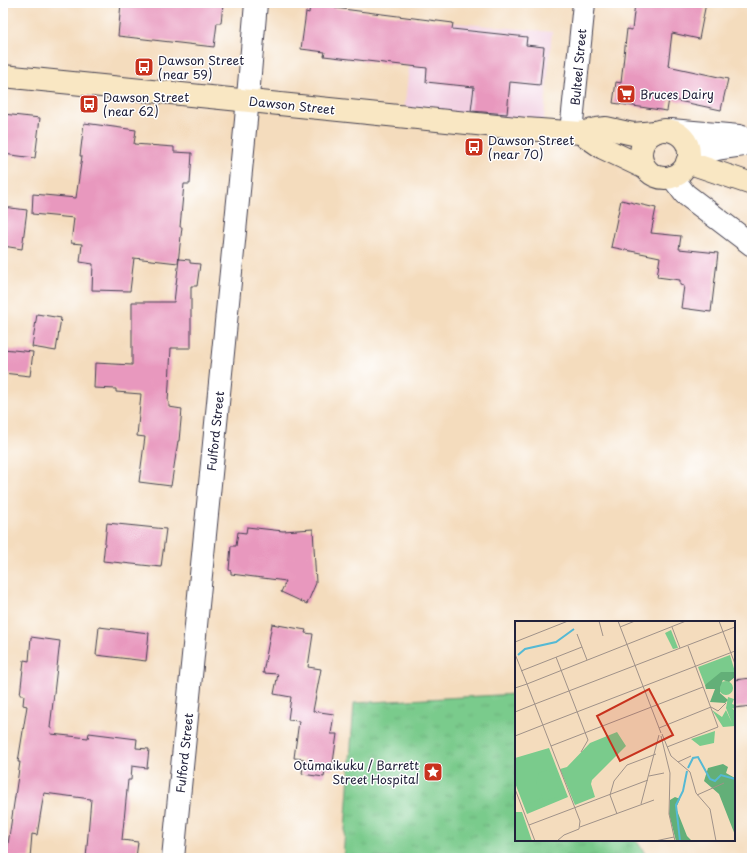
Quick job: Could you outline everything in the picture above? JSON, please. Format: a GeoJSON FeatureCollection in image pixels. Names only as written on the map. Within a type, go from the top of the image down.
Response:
{"type":"FeatureCollection","features":[{"type":"Feature","properties":{"kind":"street","name":"Fulford Street"},"geometry":{"type":"LineString","coordinates":[[173,858],[248,100],[256,3]]}},
{"type":"Feature","properties":{"kind":"street","name":"Bulteel Street"},"geometry":{"type":"LineString","coordinates":[[576,133],[584,3]]}},
{"type":"Feature","properties":{"kind":"street","name":"Dawson Street"},"geometry":{"type":"LineString","coordinates":[[3,76],[576,133],[606,128],[633,134],[663,131]]}},
{"type":"Feature","properties":{"kind":"street"},"geometry":{"type":"LineString","coordinates":[[663,131],[678,134],[684,139],[688,147],[683,165],[685,194],[752,245]]}},
{"type":"Feature","properties":{"kind":"street"},"geometry":{"type":"LineString","coordinates":[[752,140],[739,136],[663,131],[649,136],[642,148],[642,161],[645,168],[650,173],[657,177],[664,178],[683,165],[722,148],[752,144]]}},
{"type":"Feature","properties":{"kind":"street","name":"Dawson Street"},"geometry":{"type":"LineString","coordinates":[[576,133],[645,168]]}},
{"type":"Feature","properties":{"kind":"street"},"geometry":{"type":"LineString","coordinates":[[683,165],[752,184]]}},
{"type":"Feature","properties":{"kind":"shaded area"},"geometry":{"type":"Polygon","coordinates":[[[414,19],[552,32],[543,127],[404,113],[414,19]]]}},
{"type":"Feature","properties":{"kind":"green space","name":"Otūmaikuku / Barrett Street Hospital"},"geometry":{"type":"Polygon","coordinates":[[[515,694],[515,841],[637,841],[648,858],[343,858],[354,703],[515,694]]]}},
{"type":"Feature","properties":{"kind":"building"},"geometry":{"type":"Polygon","coordinates":[[[121,3],[223,4],[221,23],[217,23],[214,47],[118,36],[121,3]]]}},
{"type":"Feature","properties":{"kind":"building"},"geometry":{"type":"Polygon","coordinates":[[[310,3],[335,3],[335,8],[453,23],[452,29],[527,37],[526,45],[544,47],[540,85],[510,82],[507,114],[471,111],[474,87],[426,82],[427,68],[324,56],[325,52],[301,49],[306,12],[309,13],[310,3]]]}},
{"type":"Feature","properties":{"kind":"building"},"geometry":{"type":"Polygon","coordinates":[[[635,3],[706,3],[699,39],[672,33],[668,66],[728,79],[721,110],[669,99],[667,111],[613,103],[616,82],[621,83],[627,29],[632,30],[635,3]]]}},
{"type":"Feature","properties":{"kind":"building"},"geometry":{"type":"Polygon","coordinates":[[[3,114],[40,118],[35,158],[3,154],[3,114]]]}},
{"type":"Feature","properties":{"kind":"building"},"geometry":{"type":"Polygon","coordinates":[[[84,123],[136,130],[134,144],[174,147],[174,152],[192,153],[190,184],[184,184],[180,227],[182,227],[178,263],[134,258],[130,291],[92,290],[93,264],[80,262],[82,244],[71,243],[74,218],[32,214],[33,194],[76,198],[82,156],[80,156],[84,123]]]}},
{"type":"Feature","properties":{"kind":"building"},"geometry":{"type":"Polygon","coordinates":[[[621,200],[656,208],[651,233],[681,236],[679,249],[718,253],[711,312],[681,308],[684,286],[680,285],[680,280],[657,277],[660,257],[611,247],[621,200]]]}},
{"type":"Feature","properties":{"kind":"building"},"geometry":{"type":"Polygon","coordinates":[[[3,207],[27,210],[22,249],[3,246],[3,207]]]}},
{"type":"Feature","properties":{"kind":"building"},"geometry":{"type":"Polygon","coordinates":[[[179,259],[190,260],[190,263],[200,264],[197,286],[191,286],[191,348],[171,348],[168,402],[169,407],[182,409],[179,441],[171,486],[139,482],[145,437],[137,436],[141,394],[116,392],[116,389],[94,388],[95,363],[132,365],[132,302],[174,302],[179,259]]]}},
{"type":"Feature","properties":{"kind":"building"},"geometry":{"type":"Polygon","coordinates":[[[37,314],[61,318],[56,351],[32,347],[37,314]]]}},
{"type":"Feature","properties":{"kind":"building"},"geometry":{"type":"Polygon","coordinates":[[[3,349],[33,352],[30,376],[3,373],[3,349]]]}},
{"type":"Feature","properties":{"kind":"building"},"geometry":{"type":"Polygon","coordinates":[[[107,523],[166,529],[161,567],[103,561],[107,523]]]}},
{"type":"Feature","properties":{"kind":"building"},"geometry":{"type":"Polygon","coordinates":[[[247,527],[283,531],[313,529],[316,583],[307,604],[281,592],[286,581],[231,574],[231,571],[229,570],[231,546],[236,546],[238,532],[246,533],[247,527]]]}},
{"type":"Feature","properties":{"kind":"building"},"geometry":{"type":"Polygon","coordinates":[[[272,624],[306,630],[305,633],[313,634],[308,667],[321,669],[313,711],[334,714],[331,734],[337,734],[332,770],[325,769],[324,777],[302,774],[304,759],[294,758],[299,721],[288,720],[291,697],[274,694],[278,674],[263,673],[272,624]]]}},
{"type":"Feature","properties":{"kind":"building"},"geometry":{"type":"Polygon","coordinates":[[[99,627],[149,633],[146,661],[96,655],[99,627]]]}},
{"type":"Feature","properties":{"kind":"building"},"geometry":{"type":"Polygon","coordinates":[[[31,637],[60,641],[50,728],[52,728],[51,734],[88,738],[89,733],[137,739],[136,748],[149,749],[147,768],[132,766],[131,780],[128,780],[122,840],[138,842],[136,858],[86,858],[91,799],[44,793],[37,835],[32,834],[30,858],[6,858],[20,762],[18,762],[27,706],[23,705],[24,695],[20,695],[24,660],[29,661],[31,637]]]}},
{"type":"Feature","properties":{"kind":"building"},"geometry":{"type":"Polygon","coordinates":[[[751,678],[752,706],[735,708],[735,680],[751,678]]]}},
{"type":"Feature","properties":{"kind":"place","name":"Dawson Street (near 59)"},"geometry":{"type":"Point","coordinates":[144,67]}},
{"type":"Feature","properties":{"kind":"place","name":"Bruces Dairy"},"geometry":{"type":"Point","coordinates":[626,94]}},
{"type":"Feature","properties":{"kind":"place","name":"Dawson Street (near 62)"},"geometry":{"type":"Point","coordinates":[89,104]}},
{"type":"Feature","properties":{"kind":"place","name":"Dawson Street (near 70)"},"geometry":{"type":"Point","coordinates":[474,147]}},
{"type":"Feature","properties":{"kind":"place","name":"Otūmaikuku / Barrett Street Hospital"},"geometry":{"type":"Point","coordinates":[433,772]}}]}
